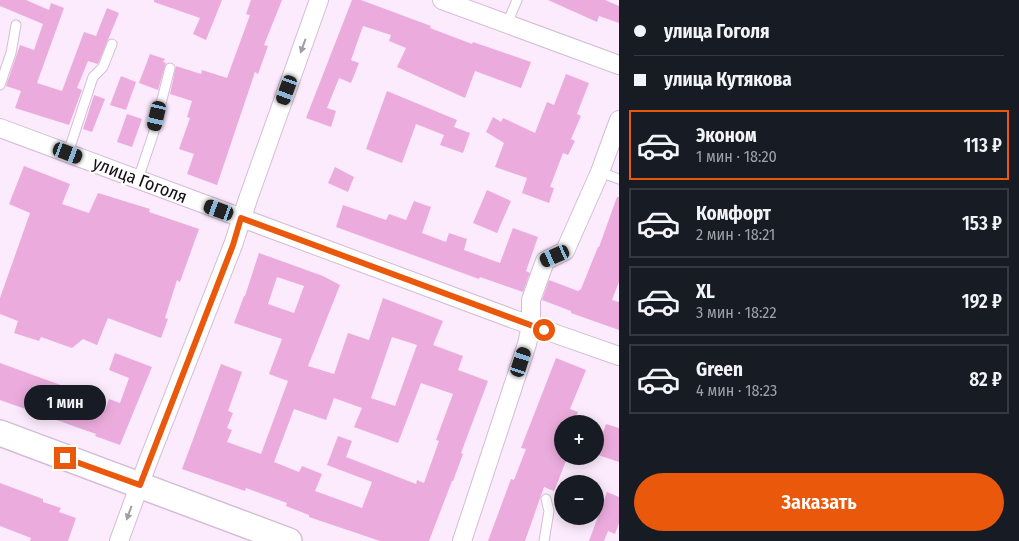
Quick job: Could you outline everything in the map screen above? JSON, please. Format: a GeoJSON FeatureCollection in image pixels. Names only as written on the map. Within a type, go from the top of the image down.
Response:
{"type":"FeatureCollection","features":[{"type":"Feature","properties":{"kind":"street"},"geometry":{"type":"LineString","coordinates":[[119,541],[233,245],[319,0]]}},
{"type":"Feature","properties":{"kind":"street"},"geometry":{"type":"LineString","coordinates":[[442,0],[619,65]]}},
{"type":"Feature","properties":{"kind":"street"},"geometry":{"type":"LineString","coordinates":[[462,541],[531,326],[531,300],[545,260],[565,251],[600,172],[619,120]]}},
{"type":"Feature","properties":{"kind":"street","name":"улица Гоголя"},"geometry":{"type":"LineString","coordinates":[[0,128],[531,326],[619,356]]}},
{"type":"Feature","properties":{"kind":"street"},"geometry":{"type":"LineString","coordinates":[[0,433],[290,541]]}},
{"type":"Feature","properties":{"kind":"lane"},"geometry":{"type":"LineString","coordinates":[[507,24],[517,0]]}},
{"type":"Feature","properties":{"kind":"lane"},"geometry":{"type":"LineString","coordinates":[[0,85],[11,53],[16,25]]}},
{"type":"Feature","properties":{"kind":"lane"},"geometry":{"type":"LineString","coordinates":[[68,153],[92,77],[103,67],[112,44]]}},
{"type":"Feature","properties":{"kind":"lane"},"geometry":{"type":"LineString","coordinates":[[138,179],[153,134],[170,68]]}},
{"type":"Feature","properties":{"kind":"lane"},"geometry":{"type":"LineString","coordinates":[[600,172],[619,179]]}},
{"type":"Feature","properties":{"kind":"lane"},"geometry":{"type":"LineString","coordinates":[[544,541],[549,511],[546,499]]}},
{"type":"Feature","properties":{"kind":"building"},"geometry":{"type":"Polygon","coordinates":[[[0,0],[26,0],[49,10],[51,3],[64,8],[37,83],[62,91],[84,32],[96,36],[107,8],[119,13],[98,64],[88,61],[77,88],[82,90],[69,125],[15,108],[21,91],[6,86],[20,45],[34,50],[43,24],[0,6],[0,0]]]}},
{"type":"Feature","properties":{"kind":"building"},"geometry":{"type":"Polygon","coordinates":[[[154,0],[222,0],[206,40],[193,34],[200,18],[154,2],[154,0]]]}},
{"type":"Feature","properties":{"kind":"building"},"geometry":{"type":"Polygon","coordinates":[[[251,0],[282,0],[264,45],[268,46],[258,74],[255,72],[217,185],[187,174],[194,154],[179,149],[190,118],[187,117],[192,101],[170,94],[176,66],[201,74],[202,70],[227,78],[250,15],[246,14],[251,0]]]}},
{"type":"Feature","properties":{"kind":"building"},"geometry":{"type":"Polygon","coordinates":[[[352,0],[361,0],[431,26],[430,28],[472,44],[473,42],[531,62],[521,88],[475,71],[465,98],[397,67],[406,48],[389,41],[391,35],[363,26],[351,60],[359,63],[351,83],[339,78],[327,108],[336,111],[331,127],[306,118],[352,0]]]}},
{"type":"Feature","properties":{"kind":"building"},"geometry":{"type":"Polygon","coordinates":[[[548,0],[605,0],[619,6],[619,23],[599,16],[597,22],[548,0]]]}},
{"type":"Feature","properties":{"kind":"building"},"geometry":{"type":"Polygon","coordinates":[[[150,54],[165,59],[163,62],[166,63],[158,90],[139,83],[150,54]]]}},
{"type":"Feature","properties":{"kind":"building"},"geometry":{"type":"Polygon","coordinates":[[[566,74],[589,83],[577,114],[581,116],[571,139],[575,141],[568,155],[563,153],[550,187],[554,188],[549,203],[522,193],[527,178],[495,167],[504,143],[486,132],[493,117],[501,122],[503,118],[535,133],[547,102],[554,105],[566,74]]]}},
{"type":"Feature","properties":{"kind":"building"},"geometry":{"type":"Polygon","coordinates":[[[121,76],[136,82],[126,110],[110,105],[121,76]]]}},
{"type":"Feature","properties":{"kind":"building"},"geometry":{"type":"Polygon","coordinates":[[[387,91],[457,120],[454,127],[470,133],[463,153],[440,145],[444,135],[416,124],[402,163],[366,149],[387,91]]]}},
{"type":"Feature","properties":{"kind":"building"},"geometry":{"type":"Polygon","coordinates":[[[94,95],[105,99],[92,132],[83,129],[94,95]]]}},
{"type":"Feature","properties":{"kind":"building"},"geometry":{"type":"Polygon","coordinates":[[[127,114],[142,119],[132,147],[117,142],[127,114]]]}},
{"type":"Feature","properties":{"kind":"building"},"geometry":{"type":"Polygon","coordinates":[[[24,166],[70,184],[62,204],[89,213],[98,193],[150,209],[149,212],[199,229],[180,282],[177,280],[165,318],[168,319],[161,338],[108,318],[97,345],[83,339],[72,348],[41,337],[39,341],[14,333],[18,321],[0,314],[0,298],[30,213],[9,204],[24,166]]]}},
{"type":"Feature","properties":{"kind":"building"},"geometry":{"type":"Polygon","coordinates":[[[335,167],[354,177],[348,192],[328,183],[335,167]]]}},
{"type":"Feature","properties":{"kind":"building"},"geometry":{"type":"Polygon","coordinates":[[[487,190],[511,201],[497,233],[473,223],[487,190]]]}},
{"type":"Feature","properties":{"kind":"building"},"geometry":{"type":"Polygon","coordinates":[[[617,197],[619,197],[619,282],[612,300],[619,302],[619,330],[571,313],[571,311],[542,300],[549,280],[578,291],[581,289],[617,197]]]}},
{"type":"Feature","properties":{"kind":"building"},"geometry":{"type":"Polygon","coordinates":[[[414,201],[431,207],[422,233],[446,242],[449,233],[467,239],[464,250],[500,263],[513,228],[538,237],[526,271],[530,273],[523,292],[480,277],[479,279],[336,227],[343,205],[386,220],[389,214],[406,220],[414,201]]]}},
{"type":"Feature","properties":{"kind":"building"},"geometry":{"type":"Polygon","coordinates":[[[259,253],[323,276],[340,285],[308,366],[334,374],[348,333],[369,340],[383,298],[443,321],[433,345],[463,356],[458,370],[488,381],[461,453],[463,454],[429,541],[380,541],[309,517],[309,515],[286,506],[287,503],[246,488],[245,491],[182,469],[221,364],[242,372],[228,411],[233,413],[227,428],[232,430],[227,442],[261,454],[288,381],[269,374],[282,339],[234,323],[259,253]],[[277,277],[268,304],[294,313],[304,286],[277,277]],[[392,337],[371,398],[395,406],[417,345],[392,337]],[[421,383],[398,443],[354,427],[362,408],[334,398],[326,420],[294,409],[274,462],[299,472],[302,466],[322,474],[315,491],[362,508],[372,482],[327,465],[338,436],[352,441],[346,457],[416,484],[417,480],[424,483],[439,441],[436,440],[453,394],[421,383]]]}},
{"type":"Feature","properties":{"kind":"building"},"geometry":{"type":"Polygon","coordinates":[[[115,353],[152,367],[120,445],[95,436],[96,434],[0,400],[0,363],[80,392],[77,400],[105,410],[109,399],[120,403],[129,378],[109,370],[115,353]]]}},
{"type":"Feature","properties":{"kind":"building"},"geometry":{"type":"Polygon","coordinates":[[[556,358],[586,370],[570,409],[578,412],[577,415],[554,415],[554,465],[564,465],[560,475],[554,475],[554,491],[544,487],[525,541],[488,541],[511,479],[514,480],[526,449],[521,448],[556,358]]]}},
{"type":"Feature","properties":{"kind":"building"},"geometry":{"type":"Polygon","coordinates":[[[606,424],[619,428],[619,462],[604,457],[604,430],[606,424]]]}},
{"type":"Feature","properties":{"kind":"building"},"geometry":{"type":"Polygon","coordinates":[[[0,483],[43,499],[43,502],[61,508],[59,512],[76,518],[68,541],[30,541],[31,538],[0,526],[0,483]]]}},
{"type":"Feature","properties":{"kind":"building"},"geometry":{"type":"Polygon","coordinates":[[[607,492],[619,497],[619,523],[615,534],[608,531],[604,541],[589,541],[595,525],[604,525],[604,500],[607,492]]]}},
{"type":"Feature","properties":{"kind":"route"},"geometry":{"type":"LineString","coordinates":[[65,458],[140,485],[233,245],[241,218],[544,330]]}}]}
